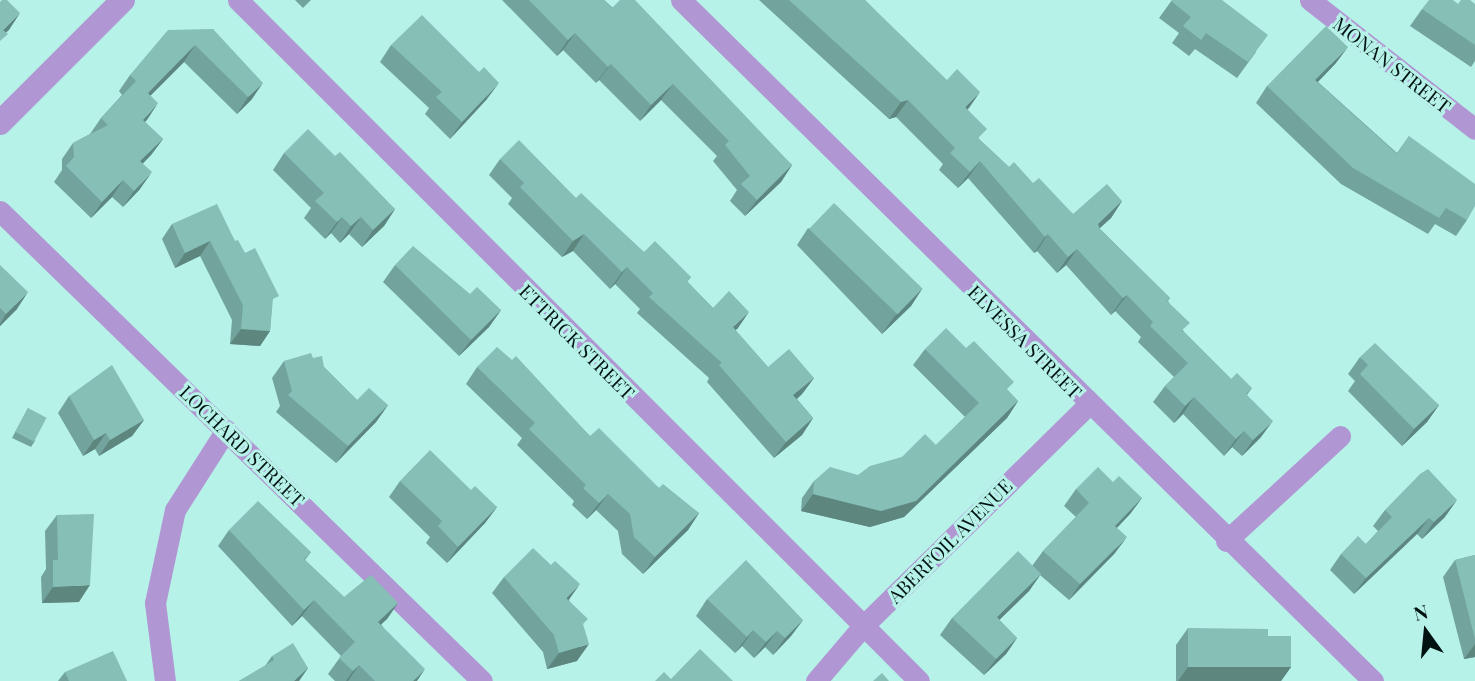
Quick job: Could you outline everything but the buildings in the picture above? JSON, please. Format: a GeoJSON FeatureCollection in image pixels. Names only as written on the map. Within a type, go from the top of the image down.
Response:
{"type":"FeatureCollection","features":[{"type":"Feature","properties":{"kind":"street"},"geometry":{"type":"LineString","coordinates":[[0,124],[123,0]]}},
{"type":"Feature","properties":{"kind":"street","name":"ETTRICK STREET"},"geometry":{"type":"LineString","coordinates":[[238,0],[919,681]]}},
{"type":"Feature","properties":{"kind":"street","name":"ELVESSA STREET"},"geometry":{"type":"LineString","coordinates":[[681,0],[1226,541],[1373,681]]}},
{"type":"Feature","properties":{"kind":"street","name":"MONAN STREET"},"geometry":{"type":"LineString","coordinates":[[1311,0],[1475,129]]}},
{"type":"Feature","properties":{"kind":"street","name":"LOCHARD STREET"},"geometry":{"type":"LineString","coordinates":[[0,211],[482,681]]}},
{"type":"Feature","properties":{"kind":"street","name":"ABERFOIL AVENUE"},"geometry":{"type":"LineString","coordinates":[[816,681],[863,626],[1088,405]]}},
{"type":"Feature","properties":{"kind":"street"},"geometry":{"type":"LineString","coordinates":[[165,681],[155,603],[175,510],[226,430]]}},
{"type":"Feature","properties":{"kind":"street"},"geometry":{"type":"LineString","coordinates":[[1226,541],[1340,436]]}}]}
